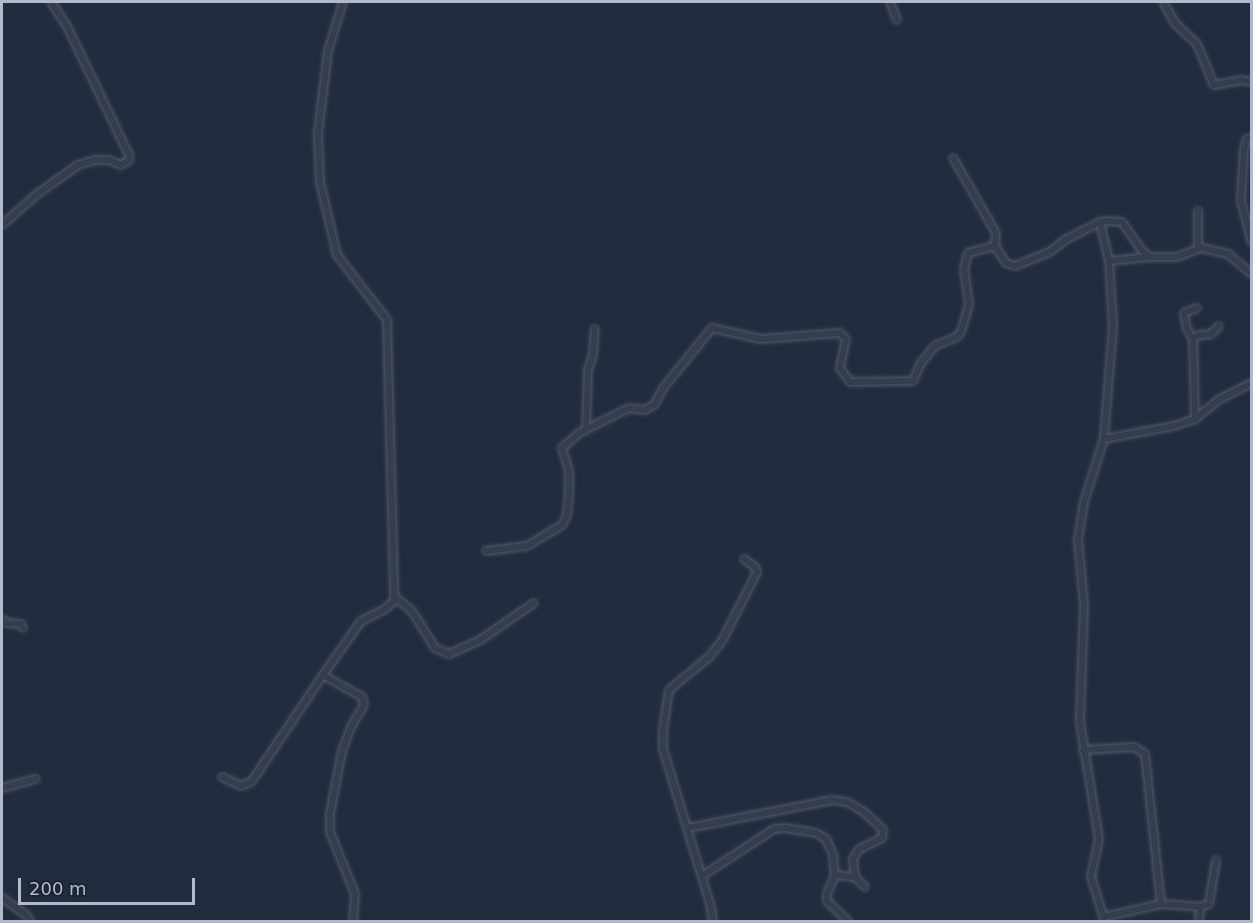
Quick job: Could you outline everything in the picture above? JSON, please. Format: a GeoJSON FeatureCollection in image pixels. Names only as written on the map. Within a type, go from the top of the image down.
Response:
{"type":"FeatureCollection","features":[{"type":"Feature","properties":{"kind":"street"},"geometry":{"type":"LineString","coordinates":[[2,225],[36,195],[78,165],[94,159],[109,160],[121,165],[129,160],[129,154],[68,28],[51,2]]}},
{"type":"Feature","properties":{"kind":"street"},"geometry":{"type":"LineString","coordinates":[[222,777],[241,786],[252,782],[361,621],[385,609],[394,601],[387,321],[337,255],[320,182],[318,134],[328,51],[344,2]]}},
{"type":"Feature","properties":{"kind":"street"},"geometry":{"type":"LineString","coordinates":[[890,2],[897,20]]}},
{"type":"Feature","properties":{"kind":"street"},"geometry":{"type":"LineString","coordinates":[[1163,2],[1175,23],[1197,44],[1214,85],[1235,80],[1251,82]]}},
{"type":"Feature","properties":{"kind":"street"},"geometry":{"type":"LineString","coordinates":[[1251,138],[1247,139],[1244,149],[1240,201],[1251,243]]}},
{"type":"Feature","properties":{"kind":"street"},"geometry":{"type":"LineString","coordinates":[[953,158],[996,233],[995,246],[1006,263],[1015,266],[1048,253],[1065,240],[1100,222],[1122,222],[1144,253],[1150,257]]}},
{"type":"Feature","properties":{"kind":"street"},"geometry":{"type":"LineString","coordinates":[[1198,211],[1196,244],[1200,248]]}},
{"type":"Feature","properties":{"kind":"street"},"geometry":{"type":"LineString","coordinates":[[1100,222],[1109,261],[1113,326],[1104,439],[1084,502],[1078,539],[1084,605],[1080,722],[1099,839],[1091,876],[1105,919],[1161,904],[1200,907],[1209,904],[1216,861]]}},
{"type":"Feature","properties":{"kind":"street"},"geometry":{"type":"LineString","coordinates":[[486,551],[527,546],[562,525],[567,515],[569,471],[562,448],[570,439],[629,408],[645,410],[654,405],[664,387],[712,328],[761,339],[840,333],[846,339],[840,368],[850,382],[913,381],[921,363],[935,346],[958,336],[961,332],[969,304],[964,270],[966,257],[974,250],[995,246]]}},
{"type":"Feature","properties":{"kind":"street"},"geometry":{"type":"LineString","coordinates":[[1109,261],[1177,257],[1200,248],[1209,248],[1228,254],[1251,274]]}},
{"type":"Feature","properties":{"kind":"street"},"geometry":{"type":"LineString","coordinates":[[1195,419],[1192,339],[1187,330],[1184,313],[1197,308]]}},
{"type":"Feature","properties":{"kind":"street"},"geometry":{"type":"LineString","coordinates":[[1192,339],[1199,335],[1211,334],[1219,326]]}},
{"type":"Feature","properties":{"kind":"street"},"geometry":{"type":"LineString","coordinates":[[586,430],[588,370],[593,355],[595,329]]}},
{"type":"Feature","properties":{"kind":"street"},"geometry":{"type":"LineString","coordinates":[[1104,439],[1173,426],[1195,419],[1220,399],[1251,383]]}},
{"type":"Feature","properties":{"kind":"street"},"geometry":{"type":"LineString","coordinates":[[713,921],[702,876],[663,749],[667,697],[673,684],[709,657],[722,641],[757,572],[756,568],[744,559]]}},
{"type":"Feature","properties":{"kind":"street"},"geometry":{"type":"LineString","coordinates":[[394,596],[412,611],[435,648],[449,654],[480,640],[534,603]]}},
{"type":"Feature","properties":{"kind":"street"},"geometry":{"type":"LineString","coordinates":[[2,619],[7,623],[21,624],[23,628]]}},
{"type":"Feature","properties":{"kind":"street"},"geometry":{"type":"LineString","coordinates":[[323,675],[362,697],[364,705],[352,725],[342,751],[330,814],[330,832],[355,894],[353,921]]}},
{"type":"Feature","properties":{"kind":"street"},"geometry":{"type":"LineString","coordinates":[[1083,750],[1134,747],[1145,754],[1161,904]]}},
{"type":"Feature","properties":{"kind":"street"},"geometry":{"type":"LineString","coordinates":[[2,789],[36,779]]}},
{"type":"Feature","properties":{"kind":"street"},"geometry":{"type":"LineString","coordinates":[[688,828],[832,800],[847,802],[864,812],[883,833],[879,840],[865,845],[856,854],[853,864],[855,877],[865,887]]}},
{"type":"Feature","properties":{"kind":"street"},"geometry":{"type":"LineString","coordinates":[[702,876],[769,832],[785,828],[806,830],[822,836],[833,854],[835,875],[826,897],[849,921]]}},
{"type":"Feature","properties":{"kind":"street"},"geometry":{"type":"LineString","coordinates":[[835,875],[855,877]]}},
{"type":"Feature","properties":{"kind":"street"},"geometry":{"type":"LineString","coordinates":[[2,898],[31,921]]}},
{"type":"Feature","properties":{"kind":"street"},"geometry":{"type":"LineString","coordinates":[[1199,921],[1200,907]]}}]}
